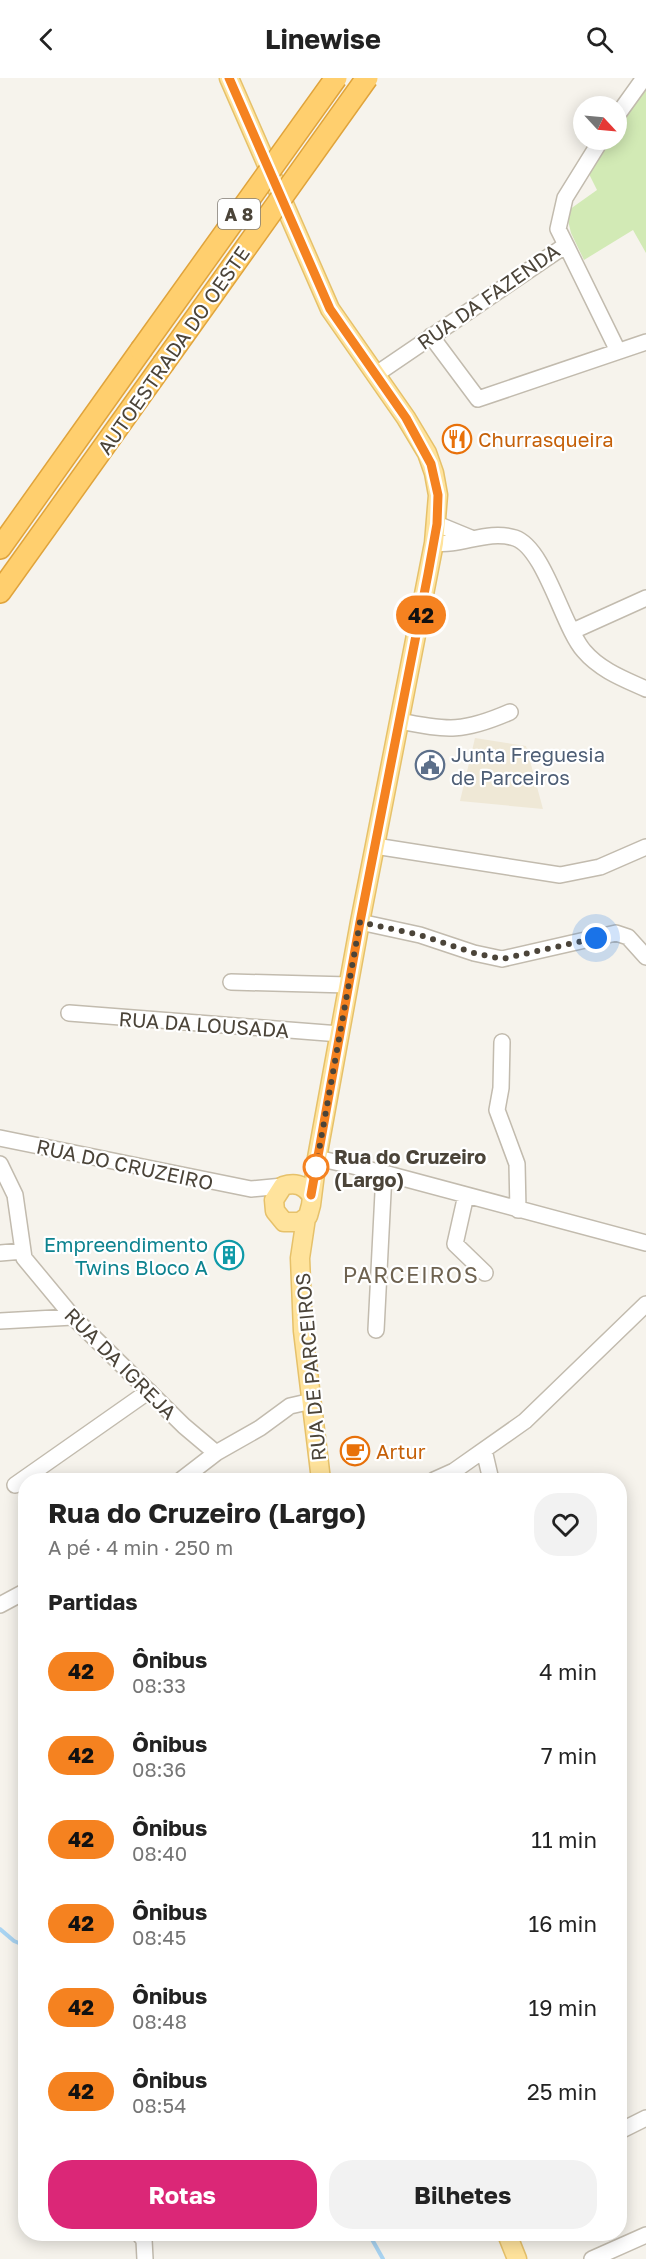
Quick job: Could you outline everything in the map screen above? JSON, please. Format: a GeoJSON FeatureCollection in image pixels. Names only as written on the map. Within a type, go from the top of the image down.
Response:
{"type":"FeatureCollection","features":[{"type":"Feature","properties":{"kind":"highway","name":"AUTOESTRADA DO OESTE"},"geometry":{"type":"LineString","coordinates":[[0,548],[336,78]]}},
{"type":"Feature","properties":{"kind":"highway","name":"AUTOESTRADA DO OESTE"},"geometry":{"type":"LineString","coordinates":[[0,592],[367,78]]}},
{"type":"Feature","properties":{"kind":"main road"},"geometry":{"type":"LineString","coordinates":[[233,80],[330,309],[406,418],[431,464],[438,495],[434,543],[360,922],[306,1218],[295,1224],[279,1215]]}},
{"type":"Feature","properties":{"kind":"main road"},"geometry":{"type":"LineString","coordinates":[[300,1258],[279,1215],[276,1195],[317,1158]]}},
{"type":"Feature","properties":{"kind":"main road"},"geometry":{"type":"LineString","coordinates":[[288,1184],[301,1185],[311,1195]]}},
{"type":"Feature","properties":{"kind":"main road","name":"RUA DE PARCEIROS"},"geometry":{"type":"LineString","coordinates":[[306,1218],[300,1258],[303,1331],[320,1473]]}},
{"type":"Feature","properties":{"kind":"main road"},"geometry":{"type":"LineString","coordinates":[[510,2241],[518,2259]]}},
{"type":"Feature","properties":{"kind":"street"},"geometry":{"type":"LineString","coordinates":[[627,102],[644,78]]}},
{"type":"Feature","properties":{"kind":"street","name":"RUA DA FAZENDA"},"geometry":{"type":"LineString","coordinates":[[375,375],[566,245],[558,229],[565,198],[595,150]]}},
{"type":"Feature","properties":{"kind":"street"},"geometry":{"type":"LineString","coordinates":[[566,245],[618,351]]}},
{"type":"Feature","properties":{"kind":"street"},"geometry":{"type":"LineString","coordinates":[[431,336],[478,399],[646,342]]}},
{"type":"Feature","properties":{"kind":"street"},"geometry":{"type":"LineString","coordinates":[[437,524],[471,538]]}},
{"type":"Feature","properties":{"kind":"street"},"geometry":{"type":"LineString","coordinates":[[434,543],[447,545],[488,535],[515,538],[524,543],[555,593],[582,650],[600,666],[646,689]]}},
{"type":"Feature","properties":{"kind":"street"},"geometry":{"type":"LineString","coordinates":[[573,631],[646,598]]}},
{"type":"Feature","properties":{"kind":"street"},"geometry":{"type":"LineString","coordinates":[[400,722],[441,730],[485,723],[510,712]]}},
{"type":"Feature","properties":{"kind":"street"},"geometry":{"type":"LineString","coordinates":[[375,846],[560,875],[600,867],[646,847]]}},
{"type":"Feature","properties":{"kind":"street"},"geometry":{"type":"LineString","coordinates":[[360,922],[420,935],[474,953],[502,959],[616,933],[628,937],[646,957]]}},
{"type":"Feature","properties":{"kind":"street"},"geometry":{"type":"LineString","coordinates":[[231,982],[349,985]]}},
{"type":"Feature","properties":{"kind":"street","name":"RUA DA LOUSADA"},"geometry":{"type":"LineString","coordinates":[[69,1013],[340,1034]]}},
{"type":"Feature","properties":{"kind":"street"},"geometry":{"type":"LineString","coordinates":[[502,1042],[497,1110],[517,1164],[518,1210]]}},
{"type":"Feature","properties":{"kind":"street","name":"RUA DO CRUZEIRO"},"geometry":{"type":"LineString","coordinates":[[0,1138],[251,1189],[288,1184]]}},
{"type":"Feature","properties":{"kind":"street"},"geometry":{"type":"LineString","coordinates":[[317,1158],[384,1173],[646,1244]]}},
{"type":"Feature","properties":{"kind":"street","name":"RUA DA IGREJA"},"geometry":{"type":"LineString","coordinates":[[0,1164],[15,1195],[24,1258],[73,1317],[216,1453]]}},
{"type":"Feature","properties":{"kind":"street"},"geometry":{"type":"LineString","coordinates":[[376,1330],[384,1173]]}},
{"type":"Feature","properties":{"kind":"street","name":"RUA DO CRUZEIRO"},"geometry":{"type":"LineString","coordinates":[[251,1189],[279,1215]]}},
{"type":"Feature","properties":{"kind":"street"},"geometry":{"type":"LineString","coordinates":[[466,1195],[456,1244],[485,1273]]}},
{"type":"Feature","properties":{"kind":"street"},"geometry":{"type":"LineString","coordinates":[[0,1253],[23,1251]]}},
{"type":"Feature","properties":{"kind":"street"},"geometry":{"type":"LineString","coordinates":[[446,1473],[525,1421],[646,1304]]}},
{"type":"Feature","properties":{"kind":"street"},"geometry":{"type":"LineString","coordinates":[[0,1321],[73,1317]]}},
{"type":"Feature","properties":{"kind":"street"},"geometry":{"type":"LineString","coordinates":[[32,1473],[149,1391]]}},
{"type":"Feature","properties":{"kind":"street"},"geometry":{"type":"LineString","coordinates":[[190,1473],[216,1453],[260,1428],[290,1406],[312,1401]]}},
{"type":"Feature","properties":{"kind":"street"},"geometry":{"type":"LineString","coordinates":[[484,1450],[489,1473]]}},
{"type":"Feature","properties":{"kind":"street"},"geometry":{"type":"LineString","coordinates":[[0,1605],[18,1595]]}},
{"type":"Feature","properties":{"kind":"street"},"geometry":{"type":"LineString","coordinates":[[627,2128],[646,2118]]}},
{"type":"Feature","properties":{"kind":"street"},"geometry":{"type":"LineString","coordinates":[[592,2259],[646,2235]]}},
{"type":"Feature","properties":{"kind":"street"},"geometry":{"type":"LineString","coordinates":[[144,2241],[145,2259]]}},
{"type":"Feature","properties":{"kind":"shaded area"},"geometry":{"type":"Polygon","coordinates":[[[475,738],[526,746],[543,809],[460,801],[475,738]]]}},
{"type":"Feature","properties":{"kind":"green space"},"geometry":{"type":"Polygon","coordinates":[[[646,86],[646,253],[633,230],[584,260],[571,233],[566,212],[597,190],[587,170],[602,150],[627,150],[627,114],[646,86]]]}},
{"type":"Feature","properties":{"kind":"waterway"},"geometry":{"type":"LineString","coordinates":[[0,1929],[18,1943]]}},
{"type":"Feature","properties":{"kind":"waterway"},"geometry":{"type":"LineString","coordinates":[[373,2241],[383,2259]]}},
{"type":"Feature","properties":{"kind":"bus line","name":"42"},"geometry":{"type":"LineString","coordinates":[[229,78],[330,309],[418,437],[431,464],[438,495],[437,524],[428,574],[360,922],[311,1195]]}},
{"type":"Feature","properties":{"kind":"place","name":"Churrasqueira"},"geometry":{"type":"Point","coordinates":[457,439]}},
{"type":"Feature","properties":{"kind":"place","name":"Junta Freguesia de Parceiros"},"geometry":{"type":"Point","coordinates":[430,765]}},
{"type":"Feature","properties":{"kind":"place","name":"Rua do Cruzeiro (Largo)"},"geometry":{"type":"Point","coordinates":[316,1167]}},
{"type":"Feature","properties":{"kind":"place","name":"Empreendimento Twins Bloco A"},"geometry":{"type":"Point","coordinates":[229,1255]}},
{"type":"Feature","properties":{"kind":"place","name":"Artur"},"geometry":{"type":"Point","coordinates":[355,1451]}},
{"type":"Feature","properties":{"kind":"district","name":"PARCEIROS"},"geometry":{"type":"Point","coordinates":[411,1274]}},
{"type":"Feature","properties":{"kind":"route"},"geometry":{"type":"LineString","coordinates":[[316,1167],[360,922],[420,935],[474,953],[502,959],[596,938]]}}]}
